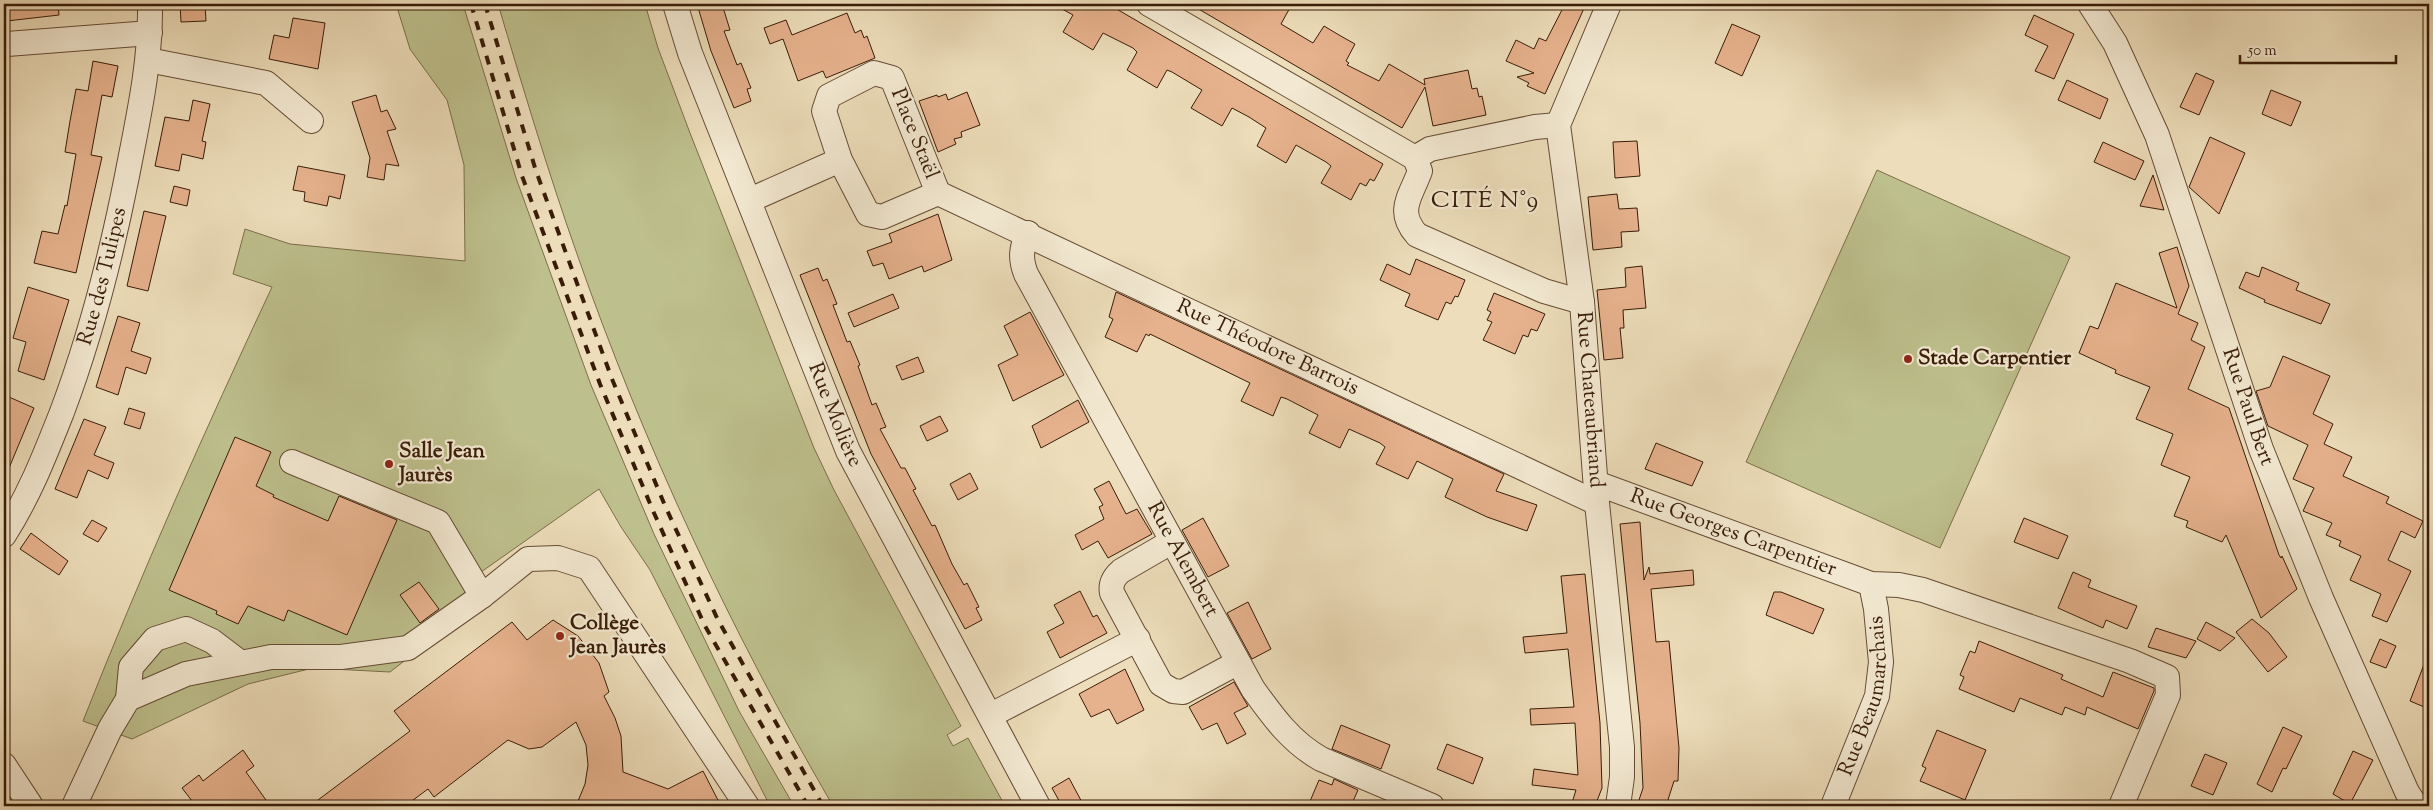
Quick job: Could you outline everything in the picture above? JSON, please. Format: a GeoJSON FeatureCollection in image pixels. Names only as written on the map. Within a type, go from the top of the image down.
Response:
{"type":"FeatureCollection","features":[{"type":"Feature","properties":{"kind":"street","name":"Rue des Tulipes"},"geometry":{"type":"LineString","coordinates":[[4,535],[22,507],[42,463],[84,353],[101,294],[122,201],[148,60],[150,4]]}},
{"type":"Feature","properties":{"kind":"street","name":"Rue Molière"},"geometry":{"type":"LineString","coordinates":[[675,4],[690,53],[860,476],[1038,806]]}},
{"type":"Feature","properties":{"kind":"street"},"geometry":{"type":"LineString","coordinates":[[1149,4],[1415,158],[1420,171],[1404,212],[1407,224],[1416,235],[1544,291],[1582,302]]}},
{"type":"Feature","properties":{"kind":"street"},"geometry":{"type":"LineString","coordinates":[[1415,158],[1430,149],[1535,127],[1558,125],[1609,4]]}},
{"type":"Feature","properties":{"kind":"street","name":"Rue Paul Bert"},"geometry":{"type":"LineString","coordinates":[[2090,4],[2114,43],[2157,135],[2260,449],[2320,598],[2407,792],[2416,806]]}},
{"type":"Feature","properties":{"kind":"street"},"geometry":{"type":"LineString","coordinates":[[7,44],[150,33]]}},
{"type":"Feature","properties":{"kind":"street"},"geometry":{"type":"LineString","coordinates":[[148,60],[266,83],[311,121]]}},
{"type":"Feature","properties":{"kind":"street","name":"Place Staël"},"geometry":{"type":"LineString","coordinates":[[874,73],[892,78],[938,193],[882,217],[868,214],[840,160],[824,111],[829,96],[874,73]]}},
{"type":"Feature","properties":{"kind":"street","name":"Rue Chateaubriand"},"geometry":{"type":"LineString","coordinates":[[1558,125],[1582,302],[1596,493],[1622,747],[1622,777],[1618,806]]}},
{"type":"Feature","properties":{"kind":"street"},"geometry":{"type":"LineString","coordinates":[[750,200],[840,160]]}},
{"type":"Feature","properties":{"kind":"street","name":"Rue Théodore Barrois"},"geometry":{"type":"LineString","coordinates":[[938,193],[1596,493]]}},
{"type":"Feature","properties":{"kind":"street","name":"Rue Alembert"},"geometry":{"type":"LineString","coordinates":[[1028,233],[1021,254],[1026,274],[1237,663],[1275,720],[1292,739],[1321,759],[1432,806]]}},
{"type":"Feature","properties":{"kind":"street"},"geometry":{"type":"LineString","coordinates":[[292,462],[438,522],[482,596]]}},
{"type":"Feature","properties":{"kind":"street","name":"Rue Georges Carpentier"},"geometry":{"type":"LineString","coordinates":[[1596,493],[1871,584],[1899,585],[1924,590],[2130,661],[2167,676],[2168,695],[2121,806]]}},
{"type":"Feature","properties":{"kind":"street"},"geometry":{"type":"LineString","coordinates":[[1172,542],[1121,571],[1113,581],[1112,593],[1161,684],[1172,691],[1183,692],[1237,663]]}},
{"type":"Feature","properties":{"kind":"street"},"geometry":{"type":"LineString","coordinates":[[128,698],[186,674],[271,657],[341,657],[408,648],[482,596],[528,558],[558,558],[589,568],[747,806]]}},
{"type":"Feature","properties":{"kind":"street","name":"Rue Beaumarchais"},"geometry":{"type":"LineString","coordinates":[[1833,806],[1878,696],[1881,662],[1876,609],[1871,584]]}},
{"type":"Feature","properties":{"kind":"street"},"geometry":{"type":"LineString","coordinates":[[74,806],[110,729],[128,698],[131,667],[155,639],[186,629],[212,641],[241,663]]}},
{"type":"Feature","properties":{"kind":"street"},"geometry":{"type":"LineString","coordinates":[[991,716],[1138,639]]}},
{"type":"Feature","properties":{"kind":"street"},"geometry":{"type":"LineString","coordinates":[[4,766],[31,806]]}},
{"type":"Feature","properties":{"kind":"green space","name":"Salle Jean Jaurès"},"geometry":{"type":"Polygon","coordinates":[[[396,4],[463,4],[516,178],[591,385],[654,534],[739,711],[794,806],[770,806],[650,570],[621,527],[599,489],[464,584],[478,604],[390,672],[313,668],[248,684],[132,739],[83,721],[174,502],[272,287],[233,274],[245,229],[290,244],[465,261],[464,165],[447,100],[410,49],[396,4]]]}},
{"type":"Feature","properties":{"kind":"green space"},"geometry":{"type":"Polygon","coordinates":[[[498,4],[645,4],[658,48],[690,133],[814,448],[834,490],[961,726],[947,735],[953,746],[968,738],[1005,806],[833,806],[759,673],[725,605],[692,536],[631,397],[566,223],[498,4]]]}},
{"type":"Feature","properties":{"kind":"green space","name":"Stade Carpentier"},"geometry":{"type":"Polygon","coordinates":[[[1877,170],[2070,257],[1940,548],[1746,462],[1877,170]]]}},
{"type":"Feature","properties":{"kind":"building"},"geometry":{"type":"Polygon","coordinates":[[[6,4],[58,4],[59,15],[7,21],[6,4]]]}},
{"type":"Feature","properties":{"kind":"building"},"geometry":{"type":"Polygon","coordinates":[[[180,4],[205,4],[206,21],[181,22],[180,4]]]}},
{"type":"Feature","properties":{"kind":"building"},"geometry":{"type":"Polygon","coordinates":[[[697,4],[722,4],[730,30],[724,31],[737,65],[741,63],[751,88],[747,89],[751,101],[734,108],[711,51],[697,4]]]}},
{"type":"Feature","properties":{"kind":"building"},"geometry":{"type":"Polygon","coordinates":[[[1053,4],[1108,4],[1383,164],[1374,181],[1370,179],[1366,186],[1360,183],[1351,200],[1321,183],[1331,166],[1326,162],[1296,145],[1286,163],[1257,146],[1266,128],[1232,108],[1222,126],[1191,108],[1202,90],[1167,70],[1157,88],[1127,70],[1137,52],[1133,48],[1103,33],[1093,50],[1063,32],[1073,15],[1053,4]]]}},
{"type":"Feature","properties":{"kind":"building"},"geometry":{"type":"Polygon","coordinates":[[[1190,4],[1292,4],[1281,24],[1313,43],[1324,26],[1355,44],[1346,61],[1349,63],[1347,65],[1379,81],[1389,64],[1425,85],[1424,79],[1468,70],[1472,89],[1477,88],[1479,97],[1482,96],[1486,115],[1433,126],[1425,87],[1402,128],[1190,4]]]}},
{"type":"Feature","properties":{"kind":"building"},"geometry":{"type":"Polygon","coordinates":[[[1565,4],[1586,4],[1545,94],[1527,86],[1529,83],[1517,77],[1534,73],[1506,61],[1516,40],[1534,49],[1539,38],[1546,41],[1565,4]]]}},
{"type":"Feature","properties":{"kind":"building"},"geometry":{"type":"Polygon","coordinates":[[[847,13],[855,33],[861,30],[864,38],[867,36],[875,58],[826,78],[823,71],[798,81],[783,39],[770,44],[764,28],[786,20],[792,35],[847,13]]]}},
{"type":"Feature","properties":{"kind":"building"},"geometry":{"type":"Polygon","coordinates":[[[2034,15],[2074,34],[2054,79],[2035,71],[2048,46],[2025,35],[2034,15]]]}},
{"type":"Feature","properties":{"kind":"building"},"geometry":{"type":"Polygon","coordinates":[[[293,18],[325,23],[318,69],[269,59],[274,35],[289,38],[293,18]]]}},
{"type":"Feature","properties":{"kind":"building"},"geometry":{"type":"Polygon","coordinates":[[[1732,24],[1760,36],[1742,76],[1715,63],[1732,24]]]}},
{"type":"Feature","properties":{"kind":"building"},"geometry":{"type":"Polygon","coordinates":[[[93,61],[118,66],[112,97],[102,95],[91,155],[102,157],[76,273],[34,263],[42,231],[58,234],[65,205],[67,206],[76,154],[65,152],[70,121],[76,89],[88,91],[93,61]]]}},
{"type":"Feature","properties":{"kind":"building"},"geometry":{"type":"Polygon","coordinates":[[[2196,73],[2214,81],[2199,115],[2180,107],[2196,73]]]}},
{"type":"Feature","properties":{"kind":"building"},"geometry":{"type":"Polygon","coordinates":[[[2067,80],[2108,99],[2100,119],[2058,100],[2067,80]]]}},
{"type":"Feature","properties":{"kind":"building"},"geometry":{"type":"Polygon","coordinates":[[[2271,90],[2301,102],[2291,126],[2262,114],[2271,90]]]}},
{"type":"Feature","properties":{"kind":"building"},"geometry":{"type":"Polygon","coordinates":[[[967,92],[980,125],[961,132],[962,137],[954,139],[956,144],[938,152],[919,101],[946,94],[948,100],[967,92]]]}},
{"type":"Feature","properties":{"kind":"building"},"geometry":{"type":"Polygon","coordinates":[[[376,95],[381,112],[387,110],[396,129],[387,131],[399,166],[386,164],[384,180],[367,177],[370,158],[352,102],[376,95]]]}},
{"type":"Feature","properties":{"kind":"building"},"geometry":{"type":"Polygon","coordinates":[[[193,100],[210,104],[202,141],[206,142],[203,159],[182,154],[179,171],[155,166],[165,117],[189,121],[193,100]]]}},
{"type":"Feature","properties":{"kind":"building"},"geometry":{"type":"Polygon","coordinates":[[[2210,137],[2245,153],[2219,214],[2189,187],[2210,137]]]}},
{"type":"Feature","properties":{"kind":"building"},"geometry":{"type":"Polygon","coordinates":[[[1637,141],[1640,176],[1615,178],[1613,142],[1637,141]]]}},
{"type":"Feature","properties":{"kind":"building"},"geometry":{"type":"Polygon","coordinates":[[[2103,142],[2144,161],[2135,180],[2094,162],[2103,142]]]}},
{"type":"Feature","properties":{"kind":"building"},"geometry":{"type":"Polygon","coordinates":[[[298,166],[345,175],[340,199],[329,196],[327,206],[304,201],[305,192],[293,190],[298,166]]]}},
{"type":"Feature","properties":{"kind":"building"},"geometry":{"type":"Polygon","coordinates":[[[2153,175],[2164,210],[2140,206],[2153,175]]]}},
{"type":"Feature","properties":{"kind":"building"},"geometry":{"type":"Polygon","coordinates":[[[174,186],[190,190],[187,206],[170,202],[174,186]]]}},
{"type":"Feature","properties":{"kind":"building"},"geometry":{"type":"Polygon","coordinates":[[[1617,194],[1619,209],[1637,208],[1639,231],[1621,232],[1622,247],[1593,250],[1588,197],[1617,194]]]}},
{"type":"Feature","properties":{"kind":"building"},"geometry":{"type":"Polygon","coordinates":[[[144,211],[166,216],[148,291],[127,286],[144,211]]]}},
{"type":"Feature","properties":{"kind":"building"},"geometry":{"type":"Polygon","coordinates":[[[938,214],[952,260],[924,272],[922,266],[889,279],[883,263],[873,266],[867,251],[892,242],[889,234],[938,214]]]}},
{"type":"Feature","properties":{"kind":"building"},"geometry":{"type":"Polygon","coordinates":[[[2177,247],[2189,286],[2178,314],[2198,323],[2191,340],[2205,347],[2188,389],[2229,408],[2279,555],[2281,558],[2282,556],[2297,589],[2261,618],[2226,535],[2222,542],[2186,527],[2188,521],[2174,516],[2190,477],[2161,465],[2173,434],[2136,419],[2150,387],[2115,373],[2116,370],[2079,353],[2090,326],[2098,329],[2116,283],[2177,308],[2159,253],[2177,247]]]}},
{"type":"Feature","properties":{"kind":"building"},"geometry":{"type":"Polygon","coordinates":[[[1416,259],[1465,280],[1458,297],[1455,296],[1451,304],[1446,302],[1438,320],[1405,306],[1410,294],[1380,280],[1387,264],[1410,275],[1416,259]]]}},
{"type":"Feature","properties":{"kind":"building"},"geometry":{"type":"Polygon","coordinates":[[[1642,266],[1646,308],[1623,310],[1624,328],[1620,328],[1623,358],[1604,360],[1597,290],[1626,287],[1625,268],[1642,266]]]}},
{"type":"Feature","properties":{"kind":"building"},"geometry":{"type":"Polygon","coordinates":[[[2262,267],[2299,283],[2296,290],[2330,304],[2321,324],[2264,302],[2265,300],[2239,288],[2246,272],[2259,277],[2262,267]]]}},
{"type":"Feature","properties":{"kind":"building"},"geometry":{"type":"Polygon","coordinates":[[[818,268],[823,281],[827,279],[837,304],[833,305],[847,342],[850,341],[860,365],[858,366],[872,405],[876,403],[886,427],[880,429],[901,468],[905,468],[916,489],[913,490],[932,526],[935,525],[952,564],[964,585],[967,583],[979,607],[976,608],[982,620],[965,629],[871,454],[800,275],[818,268]]]}},
{"type":"Feature","properties":{"kind":"building"},"geometry":{"type":"Polygon","coordinates":[[[28,287],[69,300],[44,380],[18,371],[26,342],[13,338],[28,287]]]}},
{"type":"Feature","properties":{"kind":"building"},"geometry":{"type":"Polygon","coordinates":[[[1116,292],[1504,474],[1496,491],[1537,505],[1527,531],[1487,517],[1445,497],[1453,479],[1417,461],[1408,479],[1376,464],[1385,447],[1349,429],[1340,448],[1309,433],[1318,415],[1287,399],[1281,397],[1273,416],[1241,401],[1250,383],[1150,334],[1149,336],[1146,334],[1137,352],[1105,337],[1113,319],[1109,317],[1116,292]]]}},
{"type":"Feature","properties":{"kind":"building"},"geometry":{"type":"Polygon","coordinates":[[[1494,293],[1545,314],[1537,331],[1531,329],[1528,337],[1523,335],[1515,354],[1483,340],[1492,322],[1487,320],[1491,312],[1487,310],[1494,293]]]}},
{"type":"Feature","properties":{"kind":"building"},"geometry":{"type":"Polygon","coordinates":[[[893,294],[899,308],[854,327],[848,313],[893,294]]]}},
{"type":"Feature","properties":{"kind":"building"},"geometry":{"type":"Polygon","coordinates":[[[1030,312],[1064,375],[1013,401],[998,365],[1018,355],[1004,326],[1030,312]]]}},
{"type":"Feature","properties":{"kind":"building"},"geometry":{"type":"Polygon","coordinates":[[[118,316],[140,323],[131,351],[151,358],[146,374],[126,367],[118,395],[96,387],[118,316]]]}},
{"type":"Feature","properties":{"kind":"building"},"geometry":{"type":"Polygon","coordinates":[[[2283,356],[2330,376],[2313,414],[2333,424],[2324,444],[2352,457],[2343,476],[2389,497],[2386,503],[2423,521],[2415,538],[2401,531],[2388,560],[2411,571],[2387,622],[2372,616],[2381,594],[2350,580],[2361,556],[2339,546],[2341,541],[2326,535],[2332,523],[2303,511],[2314,488],[2293,479],[2308,445],[2268,426],[2256,391],[2270,387],[2283,356]]]}},
{"type":"Feature","properties":{"kind":"building"},"geometry":{"type":"Polygon","coordinates":[[[918,357],[924,372],[902,380],[896,366],[918,357]]]}},
{"type":"Feature","properties":{"kind":"building"},"geometry":{"type":"Polygon","coordinates":[[[9,397],[34,408],[4,480],[4,409],[9,397]]]}},
{"type":"Feature","properties":{"kind":"building"},"geometry":{"type":"Polygon","coordinates":[[[1078,400],[1089,422],[1041,448],[1032,426],[1078,400]]]}},
{"type":"Feature","properties":{"kind":"building"},"geometry":{"type":"Polygon","coordinates":[[[129,408],[145,413],[140,429],[124,424],[129,408]]]}},
{"type":"Feature","properties":{"kind":"building"},"geometry":{"type":"Polygon","coordinates":[[[940,416],[948,431],[927,441],[920,426],[940,416]]]}},
{"type":"Feature","properties":{"kind":"building"},"geometry":{"type":"Polygon","coordinates":[[[84,419],[106,427],[94,455],[114,463],[108,479],[88,470],[77,498],[55,489],[84,419]]]}},
{"type":"Feature","properties":{"kind":"building"},"geometry":{"type":"Polygon","coordinates":[[[235,437],[271,452],[256,486],[274,495],[273,497],[328,521],[339,496],[397,520],[347,635],[288,610],[284,621],[248,606],[238,624],[216,614],[217,611],[169,590],[235,437]]]}},
{"type":"Feature","properties":{"kind":"building"},"geometry":{"type":"Polygon","coordinates":[[[1656,443],[1703,462],[1692,486],[1645,469],[1656,443]]]}},
{"type":"Feature","properties":{"kind":"building"},"geometry":{"type":"Polygon","coordinates":[[[970,473],[978,489],[958,500],[950,484],[970,473]]]}},
{"type":"Feature","properties":{"kind":"building"},"geometry":{"type":"Polygon","coordinates":[[[1109,481],[1126,514],[1137,509],[1152,534],[1108,558],[1098,541],[1082,550],[1075,535],[1104,519],[1099,507],[1103,505],[1094,489],[1109,481]]]}},
{"type":"Feature","properties":{"kind":"building"},"geometry":{"type":"Polygon","coordinates":[[[1203,518],[1229,566],[1208,577],[1182,530],[1203,518]]]}},
{"type":"Feature","properties":{"kind":"building"},"geometry":{"type":"Polygon","coordinates":[[[2024,518],[2068,536],[2058,559],[2014,542],[2024,518]]]}},
{"type":"Feature","properties":{"kind":"building"},"geometry":{"type":"Polygon","coordinates":[[[92,520],[107,528],[98,542],[83,534],[92,520]]]}},
{"type":"Feature","properties":{"kind":"building"},"geometry":{"type":"Polygon","coordinates":[[[1640,522],[1644,580],[1649,567],[1650,574],[1693,570],[1694,585],[1651,589],[1656,642],[1669,641],[1679,748],[1678,781],[1674,781],[1666,806],[1637,806],[1643,788],[1640,723],[1620,524],[1640,522]]]}},
{"type":"Feature","properties":{"kind":"building"},"geometry":{"type":"Polygon","coordinates":[[[31,533],[68,561],[59,575],[20,549],[31,533]]]}},
{"type":"Feature","properties":{"kind":"building"},"geometry":{"type":"Polygon","coordinates":[[[2073,572],[2091,580],[2088,587],[2137,606],[2127,629],[2106,620],[2103,628],[2058,608],[2073,572]]]}},
{"type":"Feature","properties":{"kind":"building"},"geometry":{"type":"Polygon","coordinates":[[[1585,574],[1600,723],[1602,788],[1595,806],[1571,806],[1576,790],[1532,785],[1534,769],[1578,775],[1575,723],[1531,725],[1530,709],[1574,707],[1568,649],[1525,653],[1523,637],[1567,633],[1561,576],[1585,574]]]}},
{"type":"Feature","properties":{"kind":"building"},"geometry":{"type":"Polygon","coordinates":[[[419,582],[439,609],[420,623],[400,595],[419,582]]]}},
{"type":"Feature","properties":{"kind":"building"},"geometry":{"type":"Polygon","coordinates":[[[1080,591],[1093,617],[1097,615],[1107,633],[1060,658],[1047,632],[1064,623],[1054,605],[1080,591]]]}},
{"type":"Feature","properties":{"kind":"building"},"geometry":{"type":"Polygon","coordinates":[[[1774,592],[1781,592],[1824,609],[1813,634],[1766,615],[1774,592]]]}},
{"type":"Feature","properties":{"kind":"building"},"geometry":{"type":"Polygon","coordinates":[[[1248,602],[1271,649],[1252,659],[1227,613],[1248,602]]]}},
{"type":"Feature","properties":{"kind":"building"},"geometry":{"type":"Polygon","coordinates":[[[2252,619],[2269,633],[2287,657],[2268,672],[2236,632],[2252,619]]]}},
{"type":"Feature","properties":{"kind":"building"},"geometry":{"type":"Polygon","coordinates":[[[553,620],[578,636],[599,663],[609,692],[604,696],[615,718],[621,736],[623,772],[668,789],[703,771],[721,806],[576,806],[585,784],[588,765],[586,745],[576,722],[542,747],[529,749],[508,740],[434,797],[428,789],[405,806],[310,806],[410,731],[394,711],[512,622],[527,640],[553,620]]]}},
{"type":"Feature","properties":{"kind":"building"},"geometry":{"type":"Polygon","coordinates":[[[2206,622],[2235,638],[2220,651],[2197,639],[2206,622]]]}},
{"type":"Feature","properties":{"kind":"building"},"geometry":{"type":"Polygon","coordinates":[[[2156,628],[2196,641],[2186,658],[2148,647],[2156,628]]]}},
{"type":"Feature","properties":{"kind":"building"},"geometry":{"type":"Polygon","coordinates":[[[2380,639],[2396,646],[2386,668],[2370,662],[2380,639]]]}},
{"type":"Feature","properties":{"kind":"building"},"geometry":{"type":"Polygon","coordinates":[[[1979,641],[2063,675],[2061,679],[2103,697],[2113,672],[2154,688],[2154,691],[2138,729],[2087,707],[2085,715],[2065,707],[2062,715],[2020,698],[2014,712],[1959,689],[1964,677],[1960,675],[1970,651],[1975,653],[1979,641]]]}},
{"type":"Feature","properties":{"kind":"building"},"geometry":{"type":"Polygon","coordinates":[[[2429,654],[2429,709],[2410,701],[2429,654]]]}},
{"type":"Feature","properties":{"kind":"building"},"geometry":{"type":"Polygon","coordinates":[[[1125,669],[1144,710],[1117,724],[1109,709],[1091,717],[1079,694],[1125,669]]]}},
{"type":"Feature","properties":{"kind":"building"},"geometry":{"type":"Polygon","coordinates":[[[1234,682],[1248,706],[1234,713],[1246,734],[1227,744],[1217,723],[1202,730],[1189,707],[1234,682]]]}},
{"type":"Feature","properties":{"kind":"building"},"geometry":{"type":"Polygon","coordinates":[[[1341,725],[1390,745],[1381,769],[1332,749],[1341,725]]]}},
{"type":"Feature","properties":{"kind":"building"},"geometry":{"type":"Polygon","coordinates":[[[2283,727],[2302,736],[2286,769],[2283,768],[2272,792],[2257,784],[2283,727]]]}},
{"type":"Feature","properties":{"kind":"building"},"geometry":{"type":"Polygon","coordinates":[[[1937,730],[1986,750],[1965,800],[1920,781],[1926,768],[1922,766],[1937,730]]]}},
{"type":"Feature","properties":{"kind":"building"},"geometry":{"type":"Polygon","coordinates":[[[1447,744],[1483,758],[1473,784],[1437,769],[1447,744]]]}},
{"type":"Feature","properties":{"kind":"building"},"geometry":{"type":"Polygon","coordinates":[[[243,750],[254,766],[246,772],[266,800],[257,806],[196,806],[182,788],[199,775],[203,781],[243,750]]]}},
{"type":"Feature","properties":{"kind":"building"},"geometry":{"type":"Polygon","coordinates":[[[2353,751],[2373,760],[2350,804],[2333,794],[2353,751]]]}},
{"type":"Feature","properties":{"kind":"building"},"geometry":{"type":"Polygon","coordinates":[[[2205,754],[2227,763],[2213,795],[2191,786],[2205,754]]]}},
{"type":"Feature","properties":{"kind":"building"},"geometry":{"type":"Polygon","coordinates":[[[1069,778],[1084,806],[1062,806],[1052,788],[1069,778]]]}},
{"type":"Feature","properties":{"kind":"building"},"geometry":{"type":"Polygon","coordinates":[[[1334,779],[1358,790],[1351,806],[1308,806],[1319,780],[1332,785],[1334,779]]]}},
{"type":"Feature","properties":{"kind":"railway"},"geometry":{"type":"LineString","coordinates":[[471,4],[522,176],[600,384],[654,513],[705,626],[808,806]]}},
{"type":"Feature","properties":{"kind":"railway"},"geometry":{"type":"LineString","coordinates":[[485,4],[536,171],[612,379],[666,508],[718,620],[823,806]]}},
{"type":"Feature","properties":{"kind":"place","name":"Stade Carpentier"},"geometry":{"type":"Point","coordinates":[1908,359]}},
{"type":"Feature","properties":{"kind":"place","name":"Salle Jean Jaurès"},"geometry":{"type":"Point","coordinates":[389,464]}},
{"type":"Feature","properties":{"kind":"place","name":"Collège Jean Jaurès"},"geometry":{"type":"Point","coordinates":[560,636]}},
{"type":"Feature","properties":{"kind":"district","name":"CITÉ N°9"},"geometry":{"type":"Point","coordinates":[1485,201]}}]}
